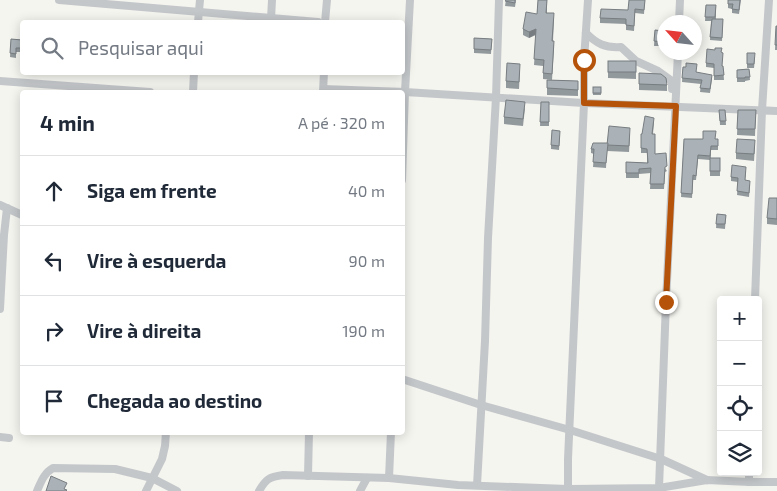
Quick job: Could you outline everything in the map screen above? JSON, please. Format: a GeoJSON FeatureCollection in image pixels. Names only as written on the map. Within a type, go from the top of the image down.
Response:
{"type":"FeatureCollection","features":[{"type":"Feature","properties":{"kind":"street"},"geometry":{"type":"LineString","coordinates":[[59,0],[287,20]]}},
{"type":"Feature","properties":{"kind":"street"},"geometry":{"type":"LineString","coordinates":[[198,20],[200,0]]}},
{"type":"Feature","properties":{"kind":"street"},"geometry":{"type":"LineString","coordinates":[[271,19],[272,0]]}},
{"type":"Feature","properties":{"kind":"street"},"geometry":{"type":"LineString","coordinates":[[325,20],[327,0]]}},
{"type":"Feature","properties":{"kind":"street"},"geometry":{"type":"LineString","coordinates":[[410,0],[405,92],[584,103],[676,104],[777,111]]}},
{"type":"Feature","properties":{"kind":"street"},"geometry":{"type":"LineString","coordinates":[[477,485],[500,0]]}},
{"type":"Feature","properties":{"kind":"street"},"geometry":{"type":"LineString","coordinates":[[568,489],[584,103],[584,60],[588,0]]}},
{"type":"Feature","properties":{"kind":"street"},"geometry":{"type":"LineString","coordinates":[[679,15],[680,0]]}},
{"type":"Feature","properties":{"kind":"street"},"geometry":{"type":"LineString","coordinates":[[755,296],[762,110],[769,0]]}},
{"type":"Feature","properties":{"kind":"street"},"geometry":{"type":"LineString","coordinates":[[586,33],[594,42],[610,48],[621,47],[636,61],[658,71],[672,81],[672,99],[676,104]]}},
{"type":"Feature","properties":{"kind":"street"},"geometry":{"type":"LineString","coordinates":[[659,488],[678,60]]}},
{"type":"Feature","properties":{"kind":"street"},"geometry":{"type":"LineString","coordinates":[[193,90],[194,75]]}},
{"type":"Feature","properties":{"kind":"street"},"geometry":{"type":"LineString","coordinates":[[323,90],[324,75]]}},
{"type":"Feature","properties":{"kind":"street"},"geometry":{"type":"LineString","coordinates":[[0,81],[123,90]]}},
{"type":"Feature","properties":{"kind":"street"},"geometry":{"type":"LineString","coordinates":[[0,309],[4,207],[20,215]]}},
{"type":"Feature","properties":{"kind":"street"},"geometry":{"type":"LineString","coordinates":[[405,380],[661,459],[707,480]]}},
{"type":"Feature","properties":{"kind":"street"},"geometry":{"type":"LineString","coordinates":[[146,491],[162,459],[166,435]]}},
{"type":"Feature","properties":{"kind":"street"},"geometry":{"type":"LineString","coordinates":[[308,476],[309,435]]}},
{"type":"Feature","properties":{"kind":"street"},"geometry":{"type":"LineString","coordinates":[[389,478],[391,435]]}},
{"type":"Feature","properties":{"kind":"street"},"geometry":{"type":"LineString","coordinates":[[37,491],[43,477],[48,470],[53,468],[115,469],[152,478],[177,491]]}},
{"type":"Feature","properties":{"kind":"street"},"geometry":{"type":"LineString","coordinates":[[259,491],[267,480],[274,476],[389,478],[458,488],[477,485],[568,489],[659,488],[707,480],[777,482]]}},
{"type":"Feature","properties":{"kind":"street"},"geometry":{"type":"LineString","coordinates":[[749,482],[750,476]]}},
{"type":"Feature","properties":{"kind":"street"},"geometry":{"type":"LineString","coordinates":[[360,491],[367,478]]}},
{"type":"Feature","properties":{"kind":"building"},"geometry":{"type":"Polygon","coordinates":[[[515,0],[515,3],[505,1],[515,0]]]}},
{"type":"Feature","properties":{"kind":"building"},"geometry":{"type":"Polygon","coordinates":[[[538,0],[547,0],[546,13],[554,13],[552,74],[543,73],[544,60],[534,59],[536,29],[529,32],[523,29],[526,12],[537,14],[538,0]]]}},
{"type":"Feature","properties":{"kind":"building"},"geometry":{"type":"Polygon","coordinates":[[[629,0],[645,0],[644,10],[635,9],[634,26],[626,25],[626,19],[600,18],[601,9],[628,10],[629,0]]]}},
{"type":"Feature","properties":{"kind":"building"},"geometry":{"type":"Polygon","coordinates":[[[728,0],[740,0],[739,10],[732,9],[733,4],[728,4],[728,0]]]}},
{"type":"Feature","properties":{"kind":"building"},"geometry":{"type":"Polygon","coordinates":[[[706,5],[716,5],[715,17],[705,17],[706,5]]]}},
{"type":"Feature","properties":{"kind":"building"},"geometry":{"type":"Polygon","coordinates":[[[712,19],[723,19],[722,38],[710,37],[712,19]]]}},
{"type":"Feature","properties":{"kind":"building"},"geometry":{"type":"Polygon","coordinates":[[[776,26],[777,45],[775,45],[776,26]]]}},
{"type":"Feature","properties":{"kind":"building"},"geometry":{"type":"Polygon","coordinates":[[[655,30],[657,30],[657,41],[654,41],[655,30]]]}},
{"type":"Feature","properties":{"kind":"building"},"geometry":{"type":"Polygon","coordinates":[[[474,38],[492,39],[491,50],[474,49],[474,38]]]}},
{"type":"Feature","properties":{"kind":"building"},"geometry":{"type":"Polygon","coordinates":[[[11,39],[20,40],[20,48],[16,48],[16,54],[10,53],[11,39]]]}},
{"type":"Feature","properties":{"kind":"building"},"geometry":{"type":"Polygon","coordinates":[[[715,48],[722,48],[724,75],[714,76],[714,64],[706,63],[707,49],[715,50],[715,48]]]}},
{"type":"Feature","properties":{"kind":"building"},"geometry":{"type":"Polygon","coordinates":[[[747,53],[755,53],[754,64],[747,64],[747,53]]]}},
{"type":"Feature","properties":{"kind":"building"},"geometry":{"type":"Polygon","coordinates":[[[608,61],[636,61],[636,72],[608,72],[608,61]]]}},
{"type":"Feature","properties":{"kind":"building"},"geometry":{"type":"Polygon","coordinates":[[[507,63],[520,64],[519,82],[506,81],[507,63]]]}},
{"type":"Feature","properties":{"kind":"building"},"geometry":{"type":"Polygon","coordinates":[[[686,63],[697,64],[696,72],[712,75],[710,89],[700,88],[702,80],[682,78],[683,67],[686,67],[686,63]]]}},
{"type":"Feature","properties":{"kind":"building"},"geometry":{"type":"Polygon","coordinates":[[[749,69],[750,77],[737,78],[737,70],[749,69]]]}},
{"type":"Feature","properties":{"kind":"building"},"geometry":{"type":"Polygon","coordinates":[[[639,73],[661,74],[666,78],[667,85],[639,84],[639,73]]]}},
{"type":"Feature","properties":{"kind":"building"},"geometry":{"type":"Polygon","coordinates":[[[547,80],[578,81],[578,90],[547,88],[547,80]]]}},
{"type":"Feature","properties":{"kind":"building"},"geometry":{"type":"Polygon","coordinates":[[[593,87],[601,87],[601,93],[593,93],[593,87]]]}},
{"type":"Feature","properties":{"kind":"building"},"geometry":{"type":"Polygon","coordinates":[[[506,100],[525,102],[523,119],[504,117],[506,100]]]}},
{"type":"Feature","properties":{"kind":"building"},"geometry":{"type":"Polygon","coordinates":[[[541,102],[549,102],[549,122],[540,122],[541,102]]]}},
{"type":"Feature","properties":{"kind":"building"},"geometry":{"type":"Polygon","coordinates":[[[719,110],[725,110],[726,121],[720,121],[719,110]]]}},
{"type":"Feature","properties":{"kind":"building"},"geometry":{"type":"Polygon","coordinates":[[[738,110],[756,110],[755,129],[737,129],[738,110]]]}},
{"type":"Feature","properties":{"kind":"building"},"geometry":{"type":"Polygon","coordinates":[[[645,116],[654,118],[652,134],[655,134],[655,154],[666,153],[667,166],[665,167],[664,184],[650,184],[651,168],[639,169],[639,173],[626,173],[626,162],[648,163],[647,149],[641,148],[641,134],[645,116]]]}},
{"type":"Feature","properties":{"kind":"building"},"geometry":{"type":"Polygon","coordinates":[[[609,126],[630,128],[629,146],[607,145],[609,126]]]}},
{"type":"Feature","properties":{"kind":"building"},"geometry":{"type":"Polygon","coordinates":[[[552,130],[560,131],[559,146],[551,145],[552,130]]]}},
{"type":"Feature","properties":{"kind":"building"},"geometry":{"type":"Polygon","coordinates":[[[703,131],[716,131],[715,139],[718,139],[718,146],[711,146],[710,156],[698,155],[696,176],[693,175],[692,194],[681,193],[684,139],[703,139],[703,131]]]}},
{"type":"Feature","properties":{"kind":"building"},"geometry":{"type":"Polygon","coordinates":[[[737,139],[755,140],[754,154],[736,153],[737,139]]]}},
{"type":"Feature","properties":{"kind":"building"},"geometry":{"type":"Polygon","coordinates":[[[593,143],[608,143],[606,163],[593,162],[594,149],[591,149],[593,143]]]}},
{"type":"Feature","properties":{"kind":"building"},"geometry":{"type":"Polygon","coordinates":[[[710,158],[720,158],[720,171],[710,171],[710,158]]]}},
{"type":"Feature","properties":{"kind":"building"},"geometry":{"type":"Polygon","coordinates":[[[732,165],[746,167],[745,180],[750,181],[749,193],[737,191],[738,178],[731,177],[732,165]]]}},
{"type":"Feature","properties":{"kind":"building"},"geometry":{"type":"Polygon","coordinates":[[[769,198],[777,198],[777,219],[767,218],[769,198]]]}},
{"type":"Feature","properties":{"kind":"building"},"geometry":{"type":"Polygon","coordinates":[[[717,214],[726,215],[725,224],[716,224],[717,214]]]}},
{"type":"Feature","properties":{"kind":"building"},"geometry":{"type":"Polygon","coordinates":[[[51,476],[67,483],[64,489],[67,490],[46,491],[51,476]]]}},
{"type":"Feature","properties":{"kind":"route"},"geometry":{"type":"LineString","coordinates":[[584,60],[584,103],[676,106],[666,302]]}}]}
